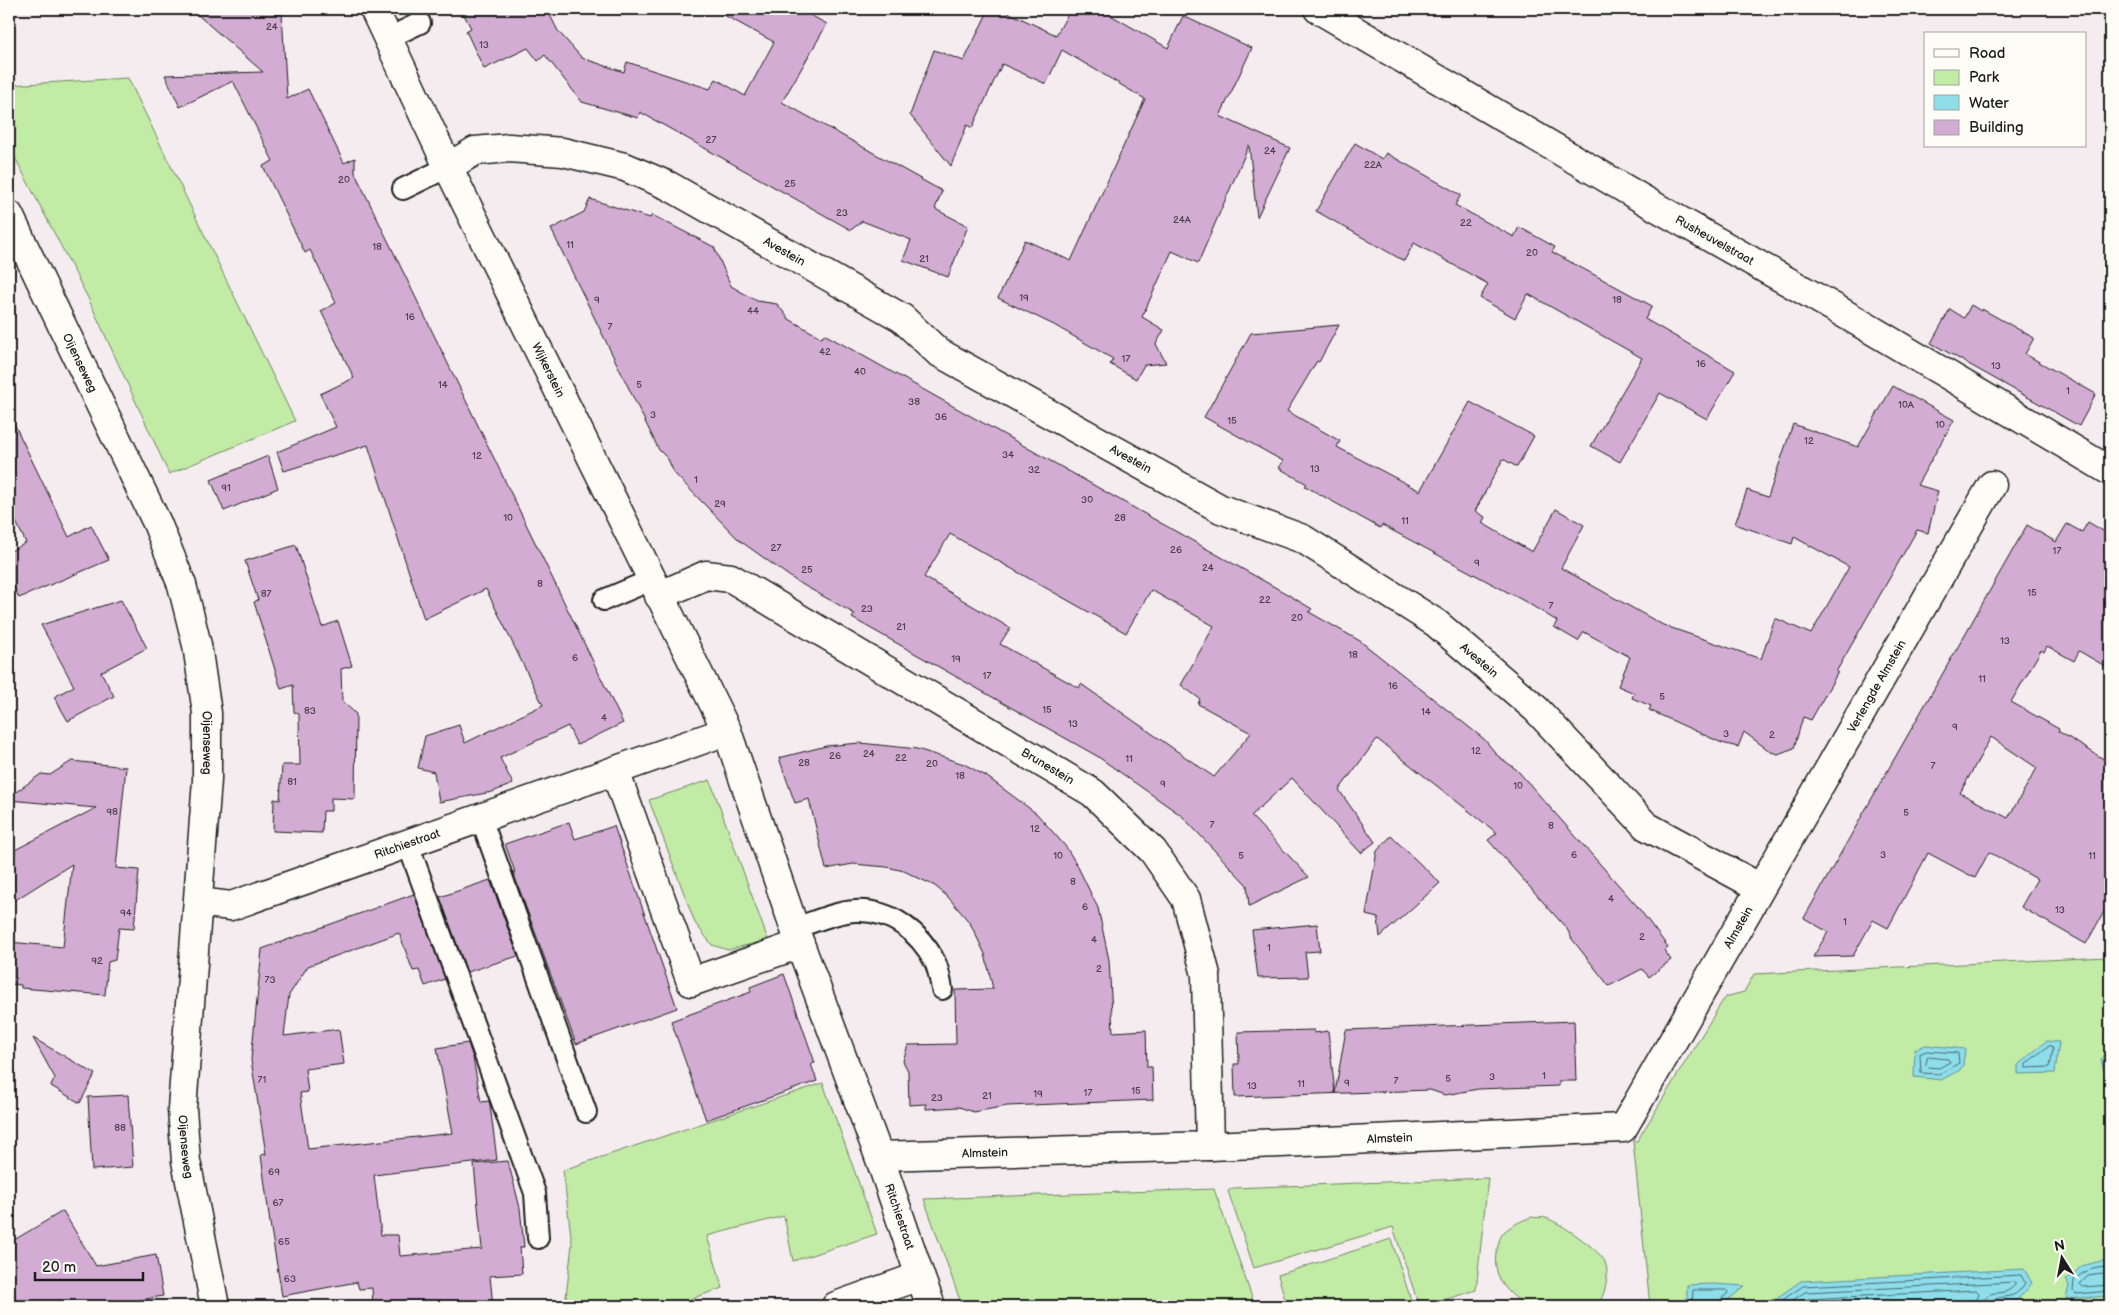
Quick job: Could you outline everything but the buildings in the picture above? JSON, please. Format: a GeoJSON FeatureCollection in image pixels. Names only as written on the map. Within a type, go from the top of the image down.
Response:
{"type":"FeatureCollection","features":[{"type":"Feature","properties":{"kind":"street","name":"Wijkerstein"},"geometry":{"type":"LineString","coordinates":[[374,9],[386,39],[448,167],[727,731]]}},
{"type":"Feature","properties":{"kind":"street","name":"Rusheuvelstraat"},"geometry":{"type":"LineString","coordinates":[[1318,9],[1648,202],[1833,307],[2110,471]]}},
{"type":"Feature","properties":{"kind":"street","name":"Avestein"},"geometry":{"type":"LineString","coordinates":[[448,167],[476,151],[509,148],[563,152],[625,167],[669,186],[902,318],[938,352],[1221,509],[1303,539],[1436,623],[1536,709],[1646,826],[1760,887]]}},
{"type":"Feature","properties":{"kind":"street","name":"Oijenseweg"},"geometry":{"type":"LineString","coordinates":[[9,215],[157,523],[182,585],[197,645],[207,713],[207,780],[182,1109],[186,1161],[215,1306]]}},
{"type":"Feature","properties":{"kind":"street","name":"Verlengde Almstein"},"geometry":{"type":"LineString","coordinates":[[1760,887],[1992,485]]}},
{"type":"Feature","properties":{"kind":"street","name":"Brunestein"},"geometry":{"type":"LineString","coordinates":[[655,588],[706,575],[731,578],[1093,793],[1149,847],[1186,899],[1206,975],[1210,1146]]}},
{"type":"Feature","properties":{"kind":"street","name":"Ritchiestraat"},"geometry":{"type":"LineString","coordinates":[[198,902],[231,906],[727,731]]}},
{"type":"Feature","properties":{"kind":"street"},"geometry":{"type":"LineString","coordinates":[[727,731],[798,936],[879,1156]]}},
{"type":"Feature","properties":{"kind":"street"},"geometry":{"type":"LineString","coordinates":[[615,771],[691,982],[798,936]]}},
{"type":"Feature","properties":{"kind":"street","name":"Almstein"},"geometry":{"type":"LineString","coordinates":[[879,1156],[1210,1146],[1623,1128],[1760,887]]}},
{"type":"Feature","properties":{"kind":"street","name":"Ritchiestraat"},"geometry":{"type":"LineString","coordinates":[[879,1156],[931,1306]]}},
{"type":"Feature","properties":{"kind":"street"},"geometry":{"type":"LineString","coordinates":[[836,1306],[920,1276]]}},
{"type":"Feature","properties":{"kind":"lane"},"geometry":{"type":"LineString","coordinates":[[386,39],[420,23]]}},
{"type":"Feature","properties":{"kind":"lane"},"geometry":{"type":"LineString","coordinates":[[403,189],[448,167]]}},
{"type":"Feature","properties":{"kind":"lane"},"geometry":{"type":"LineString","coordinates":[[604,600],[655,588]]}},
{"type":"Feature","properties":{"kind":"lane"},"geometry":{"type":"LineString","coordinates":[[482,818],[586,1112]]}},
{"type":"Feature","properties":{"kind":"lane"},"geometry":{"type":"LineString","coordinates":[[408,844],[535,1193],[538,1238]]}},
{"type":"Feature","properties":{"kind":"lane"},"geometry":{"type":"LineString","coordinates":[[798,936],[830,916],[855,911],[881,914],[904,925],[923,942],[936,964],[942,989]]}},
{"type":"Feature","properties":{"kind":"green space"},"geometry":{"type":"Polygon","coordinates":[[[128,78],[295,421],[169,474],[88,298],[9,146],[9,85],[128,78]]]}},
{"type":"Feature","properties":{"kind":"green space"},"geometry":{"type":"Polygon","coordinates":[[[710,780],[768,940],[728,950],[712,945],[695,923],[649,800],[710,780]]]}},
{"type":"Feature","properties":{"kind":"green space"},"geometry":{"type":"Polygon","coordinates":[[[2110,953],[2110,1306],[1650,1306],[1633,1141],[1637,1141],[1725,997],[1744,992],[1754,974],[2108,957],[2110,953]]]}},
{"type":"Feature","properties":{"kind":"green space"},"geometry":{"type":"Polygon","coordinates":[[[823,1083],[877,1234],[793,1261],[784,1216],[707,1236],[723,1288],[669,1306],[565,1306],[572,1244],[563,1170],[823,1083]]]}},
{"type":"Feature","properties":{"kind":"green space"},"geometry":{"type":"Polygon","coordinates":[[[1488,1178],[1476,1290],[1425,1306],[1419,1306],[1393,1227],[1254,1268],[1228,1191],[1233,1188],[1488,1178]]]}},
{"type":"Feature","properties":{"kind":"green space"},"geometry":{"type":"Polygon","coordinates":[[[1214,1189],[1255,1306],[962,1306],[924,1199],[1214,1189]]]}},
{"type":"Feature","properties":{"kind":"green space"},"geometry":{"type":"Polygon","coordinates":[[[1531,1217],[1546,1218],[1560,1225],[1579,1237],[1602,1257],[1605,1262],[1607,1279],[1602,1297],[1597,1306],[1533,1306],[1520,1301],[1506,1289],[1497,1273],[1496,1255],[1500,1239],[1510,1227],[1531,1217]]]}},
{"type":"Feature","properties":{"kind":"green space"},"geometry":{"type":"Polygon","coordinates":[[[1391,1239],[1413,1306],[1287,1306],[1278,1275],[1391,1239]]]}},
{"type":"Feature","properties":{"kind":"water"},"geometry":{"type":"Polygon","coordinates":[[[2046,1041],[2059,1042],[2055,1073],[2018,1074],[2018,1065],[2046,1041]]]}},
{"type":"Feature","properties":{"kind":"water"},"geometry":{"type":"Polygon","coordinates":[[[2110,1042],[2110,1074],[2104,1072],[2101,1060],[2110,1042]]]}},
{"type":"Feature","properties":{"kind":"water"},"geometry":{"type":"Polygon","coordinates":[[[1926,1045],[1965,1049],[1963,1065],[1960,1070],[1941,1080],[1914,1077],[1915,1049],[1926,1045]]]}},
{"type":"Feature","properties":{"kind":"water"},"geometry":{"type":"Polygon","coordinates":[[[2101,1261],[2110,1262],[2110,1296],[2066,1299],[2069,1285],[2066,1280],[2082,1266],[2101,1261]]]}},
{"type":"Feature","properties":{"kind":"water"},"geometry":{"type":"Polygon","coordinates":[[[2024,1269],[2032,1283],[2019,1298],[2007,1305],[1772,1306],[1772,1301],[1801,1281],[2024,1269]]]}},
{"type":"Feature","properties":{"kind":"water"},"geometry":{"type":"Polygon","coordinates":[[[1687,1285],[1745,1286],[1721,1306],[1687,1306],[1687,1285]]]}}]}
